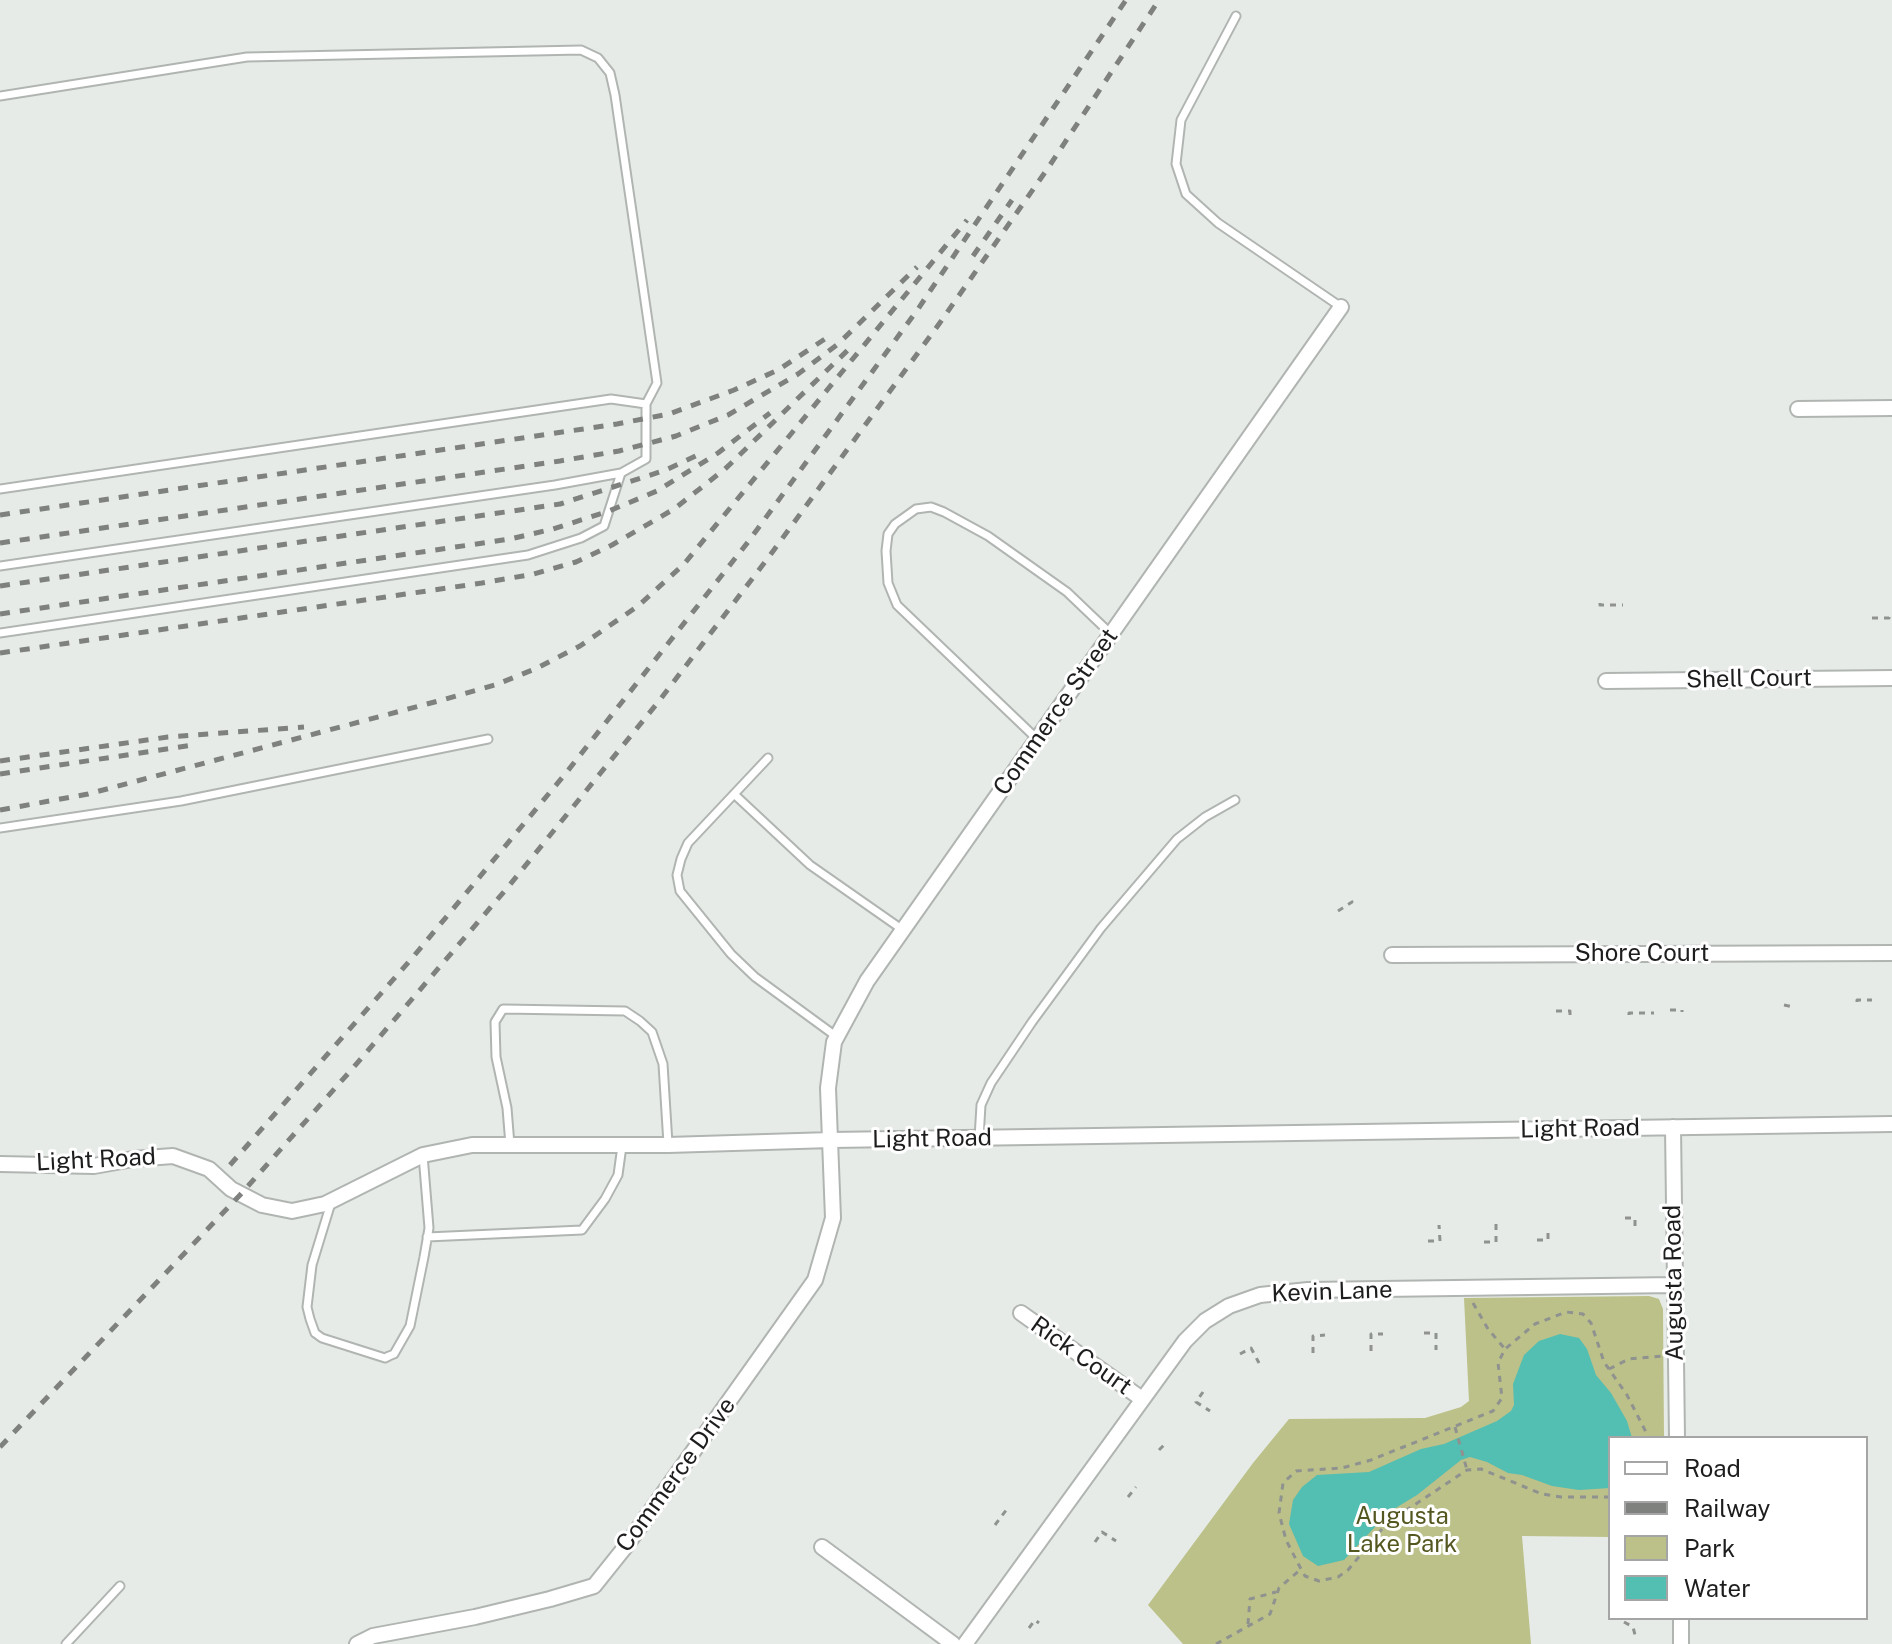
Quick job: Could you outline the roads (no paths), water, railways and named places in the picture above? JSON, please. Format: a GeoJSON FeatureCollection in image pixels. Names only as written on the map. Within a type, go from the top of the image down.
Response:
{"type":"FeatureCollection","features":[{"type":"Feature","properties":{"kind":"street","name":"Commerce Street"},"geometry":{"type":"LineString","coordinates":[[831,1140],[828,1088],[837,1037],[867,981],[1341,307]]}},
{"type":"Feature","properties":{"kind":"street"},"geometry":{"type":"LineString","coordinates":[[1798,409],[1892,408]]}},
{"type":"Feature","properties":{"kind":"street","name":"Shell Court"},"geometry":{"type":"LineString","coordinates":[[1606,681],[1892,678]]}},
{"type":"Feature","properties":{"kind":"street","name":"Shore Court"},"geometry":{"type":"LineString","coordinates":[[1392,955],[1892,953]]}},
{"type":"Feature","properties":{"kind":"street","name":"Light Road"},"geometry":{"type":"LineString","coordinates":[[0,1164],[94,1166],[173,1156],[209,1169],[231,1189],[262,1205],[292,1211],[332,1201],[423,1155],[472,1145],[668,1145],[1892,1124]]}},
{"type":"Feature","properties":{"kind":"street","name":"Augusta Road"},"geometry":{"type":"LineString","coordinates":[[1673,1127],[1677,1436]]}},
{"type":"Feature","properties":{"kind":"street","name":"Commerce Drive"},"geometry":{"type":"LineString","coordinates":[[357,1644],[373,1636],[490,1613],[594,1586],[626,1546],[815,1280],[833,1218],[831,1140]]}},
{"type":"Feature","properties":{"kind":"street","name":"Kevin Lane"},"geometry":{"type":"LineString","coordinates":[[965,1644],[1185,1341],[1205,1321],[1229,1306],[1260,1295],[1308,1290],[1675,1285]]}},
{"type":"Feature","properties":{"kind":"street","name":"Rick Court"},"geometry":{"type":"LineString","coordinates":[[1021,1313],[1142,1399]]}},
{"type":"Feature","properties":{"kind":"street"},"geometry":{"type":"LineString","coordinates":[[822,1547],[953,1644]]}},
{"type":"Feature","properties":{"kind":"street"},"geometry":{"type":"LineString","coordinates":[[1681,1620],[1681,1644]]}},
{"type":"Feature","properties":{"kind":"lane"},"geometry":{"type":"LineString","coordinates":[[1236,16],[1181,120],[1176,164],[1186,194],[1218,223],[1341,307]]}},
{"type":"Feature","properties":{"kind":"lane"},"geometry":{"type":"LineString","coordinates":[[0,96],[247,57],[581,50],[598,58],[610,73],[657,383],[646,404],[646,459],[621,473],[0,566]]}},
{"type":"Feature","properties":{"kind":"lane"},"geometry":{"type":"LineString","coordinates":[[0,489],[611,399],[646,404]]}},
{"type":"Feature","properties":{"kind":"lane"},"geometry":{"type":"LineString","coordinates":[[0,633],[528,555],[581,538],[604,526],[621,473]]}},
{"type":"Feature","properties":{"kind":"lane"},"geometry":{"type":"LineString","coordinates":[[1037,739],[897,605],[888,583],[888,534],[916,509],[931,507],[944,512],[988,536],[1067,592],[1111,634]]}},
{"type":"Feature","properties":{"kind":"lane"},"geometry":{"type":"LineString","coordinates":[[0,828],[181,801],[488,739]]}},
{"type":"Feature","properties":{"kind":"lane"},"geometry":{"type":"LineString","coordinates":[[768,758],[688,843],[677,875],[680,891],[731,954],[755,977],[811,1015],[837,1037]]}},
{"type":"Feature","properties":{"kind":"lane"},"geometry":{"type":"LineString","coordinates":[[734,794],[810,865],[903,930]]}},
{"type":"Feature","properties":{"kind":"lane"},"geometry":{"type":"LineString","coordinates":[[979,1138],[981,1105],[991,1083],[1101,928],[1177,839],[1205,817],[1235,800]]}},
{"type":"Feature","properties":{"kind":"lane"},"geometry":{"type":"LineString","coordinates":[[510,1145],[507,1108],[496,1057],[495,1022],[503,1009],[625,1011],[640,1021],[652,1032],[663,1064],[668,1145]]}},
{"type":"Feature","properties":{"kind":"lane"},"geometry":{"type":"LineString","coordinates":[[427,1237],[582,1230],[618,1175],[622,1145]]}},
{"type":"Feature","properties":{"kind":"lane"},"geometry":{"type":"LineString","coordinates":[[332,1201],[312,1265],[307,1307],[315,1333],[385,1358],[394,1354],[410,1326],[427,1237],[423,1155]]}},
{"type":"Feature","properties":{"kind":"lane"},"geometry":{"type":"LineString","coordinates":[[66,1644],[120,1586]]}},
{"type":"Feature","properties":{"kind":"water"},"geometry":{"type":"Polygon","coordinates":[[[1560,1334],[1579,1338],[1587,1349],[1596,1375],[1627,1421],[1631,1436],[1608,1436],[1608,1488],[1579,1490],[1552,1486],[1508,1473],[1470,1457],[1461,1460],[1417,1495],[1389,1512],[1344,1560],[1318,1566],[1303,1556],[1289,1524],[1293,1500],[1302,1487],[1317,1475],[1369,1472],[1497,1421],[1511,1411],[1514,1405],[1513,1384],[1524,1355],[1539,1341],[1560,1334]]]}},
{"type":"Feature","properties":{"kind":"railway"},"geometry":{"type":"LineString","coordinates":[[230,1165],[413,957],[566,773],[748,542],[918,309],[1126,0]]}},
{"type":"Feature","properties":{"kind":"railway"},"geometry":{"type":"LineString","coordinates":[[0,1447],[240,1195],[353,1068],[508,887],[659,701],[939,324],[1048,168],[1159,0]]}},
{"type":"Feature","properties":{"kind":"railway"},"geometry":{"type":"LineString","coordinates":[[973,256],[1012,200]]}},
{"type":"Feature","properties":{"kind":"railway"},"geometry":{"type":"LineString","coordinates":[[0,810],[88,794],[442,700],[495,685],[580,646],[638,606],[684,564],[967,220]]}},
{"type":"Feature","properties":{"kind":"railway"},"geometry":{"type":"LineString","coordinates":[[0,543],[560,461],[619,451],[676,436],[728,415],[798,374],[838,344],[917,267]]}},
{"type":"Feature","properties":{"kind":"railway"},"geometry":{"type":"LineString","coordinates":[[0,515],[669,414],[778,370],[831,335]]}},
{"type":"Feature","properties":{"kind":"railway"},"geometry":{"type":"LineString","coordinates":[[0,653],[482,583],[534,574],[576,562],[674,509],[725,469],[851,347]]}},
{"type":"Feature","properties":{"kind":"railway"},"geometry":{"type":"LineString","coordinates":[[0,614],[510,539],[553,529],[657,491],[718,453],[770,413]]}},
{"type":"Feature","properties":{"kind":"railway"},"geometry":{"type":"LineString","coordinates":[[0,586],[560,504],[666,470],[700,454]]}},
{"type":"Feature","properties":{"kind":"railway"},"geometry":{"type":"LineString","coordinates":[[0,761],[168,737],[304,727]]}},
{"type":"Feature","properties":{"kind":"railway"},"geometry":{"type":"LineString","coordinates":[[0,774],[193,745]]}},
{"type":"Feature","properties":{"kind":"park label","name":"Augusta Lake Park"},"geometry":{"type":"Point","coordinates":[1402,1531]}}]}
